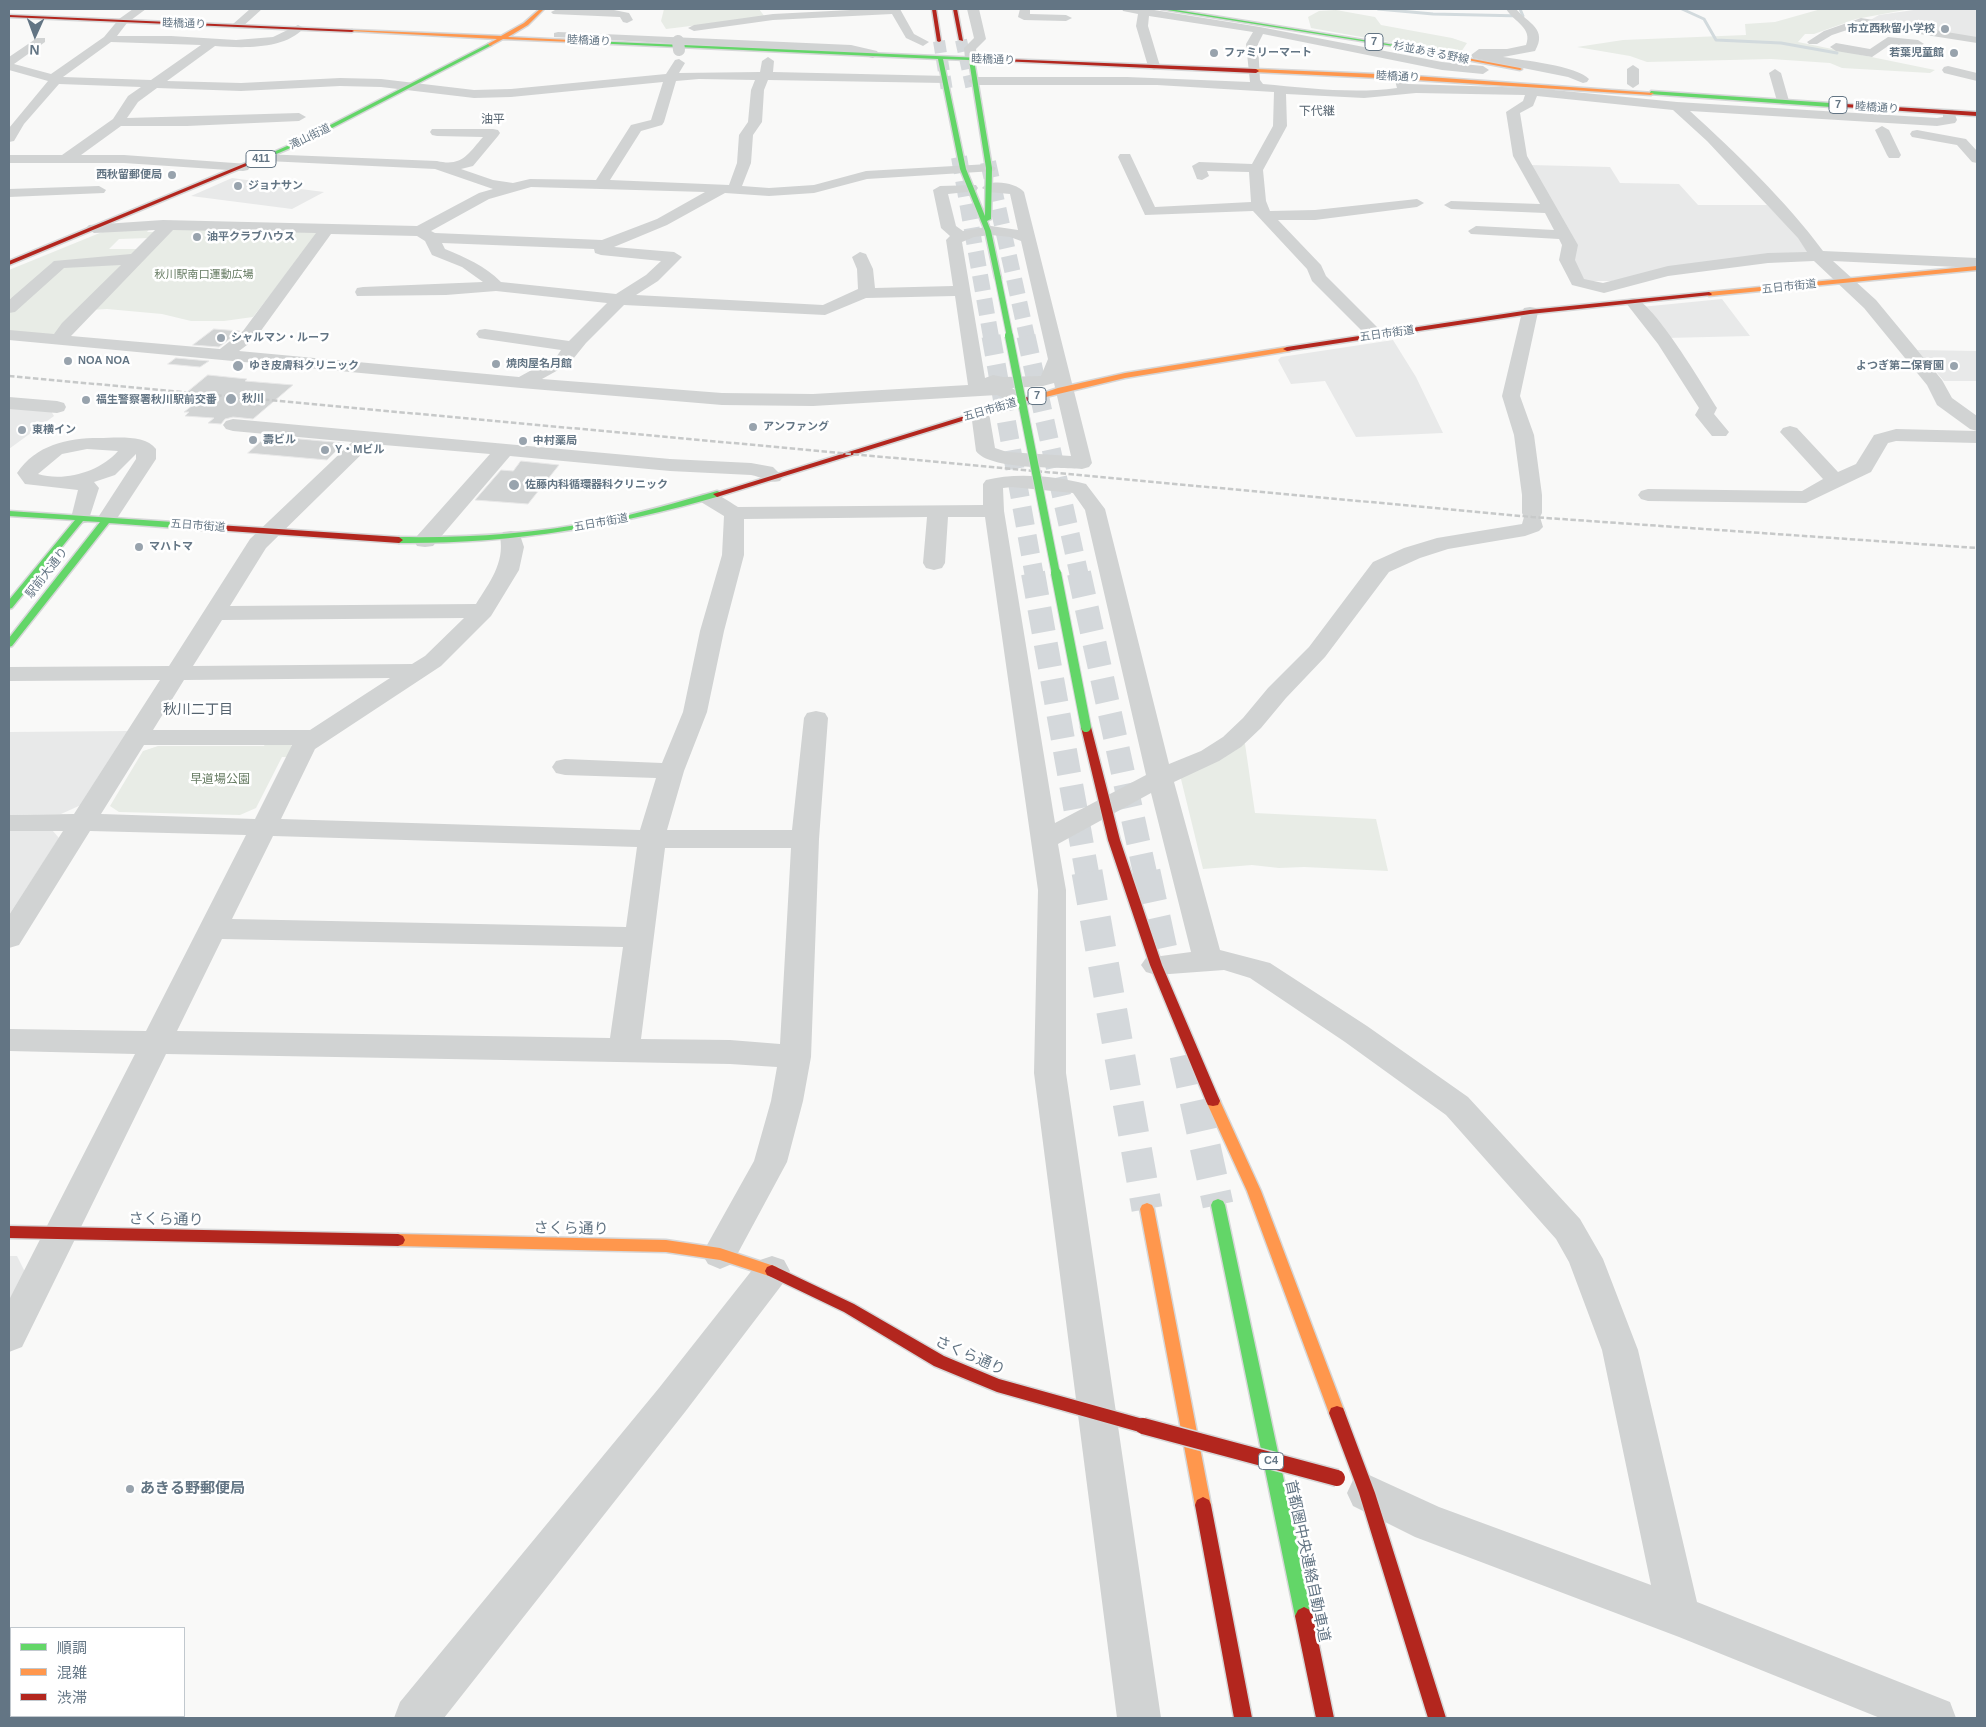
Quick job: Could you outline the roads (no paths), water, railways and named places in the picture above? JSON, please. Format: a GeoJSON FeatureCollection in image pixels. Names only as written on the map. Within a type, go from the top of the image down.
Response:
{"type":"FeatureCollection","features":[{"type":"Feature","properties":{"kind":"main road","name":"滝山街道"},"geometry":{"type":"LineString","coordinates":[[9,263],[267,157],[410,87],[505,37],[526,24],[542,9]]}},
{"type":"Feature","properties":{"kind":"main road"},"geometry":{"type":"LineString","coordinates":[[934,9],[938,41]]}},
{"type":"Feature","properties":{"kind":"main road"},"geometry":{"type":"LineString","coordinates":[[956,9],[961,40]]}},
{"type":"Feature","properties":{"kind":"main road","name":"杉並あきる野線"},"geometry":{"type":"LineString","coordinates":[[1163,9],[1376,42],[1538,73],[1677,88],[1699,96]]}},
{"type":"Feature","properties":{"kind":"main road","name":"睦橋通り"},"geometry":{"type":"LineString","coordinates":[[9,16],[1400,77],[1699,96],[1781,107]]}},
{"type":"Feature","properties":{"kind":"main road"},"geometry":{"type":"LineString","coordinates":[[940,57],[963,169],[988,230],[1086,727],[1105,806],[1156,965],[1199,1070],[1254,1191],[1350,1485],[1437,1718]]}},
{"type":"Feature","properties":{"kind":"main road"},"geometry":{"type":"LineString","coordinates":[[971,59],[989,168],[988,230]]}},
{"type":"Feature","properties":{"kind":"main road"},"geometry":{"type":"LineString","coordinates":[[1948,112],[1977,114]]}},
{"type":"Feature","properties":{"kind":"main road","name":"五日市街道"},"geometry":{"type":"LineString","coordinates":[[9,513],[425,541],[511,537],[611,522],[708,498],[1065,388],[1146,371],[1530,312],[1977,268]]}},
{"type":"Feature","properties":{"kind":"main road","name":"駅前大通り"},"geometry":{"type":"LineString","coordinates":[[9,606],[81,518]]}},
{"type":"Feature","properties":{"kind":"main road","name":"駅前大通り"},"geometry":{"type":"LineString","coordinates":[[9,644],[107,519]]}},
{"type":"Feature","properties":{"kind":"main road","name":"首都圏中央連絡自動車道"},"geometry":{"type":"LineString","coordinates":[[1218,1205],[1324,1718]]}},
{"type":"Feature","properties":{"kind":"main road"},"geometry":{"type":"LineString","coordinates":[[1148,1209],[1243,1718]]}},
{"type":"Feature","properties":{"kind":"main road","name":"さくら通り"},"geometry":{"type":"LineString","coordinates":[[9,1232],[666,1246],[720,1254],[772,1271],[849,1308],[939,1361],[998,1385],[1350,1485]]}},
{"type":"Feature","properties":{"kind":"street"},"geometry":{"type":"LineString","coordinates":[[9,138],[55,78],[108,39],[123,21],[140,9]]}},
{"type":"Feature","properties":{"kind":"street"},"geometry":{"type":"LineString","coordinates":[[237,26],[256,9]]}},
{"type":"Feature","properties":{"kind":"street"},"geometry":{"type":"LineString","coordinates":[[971,59],[970,48],[980,39],[973,9]]}},
{"type":"Feature","properties":{"kind":"street"},"geometry":{"type":"LineString","coordinates":[[1025,9],[1024,17],[1067,16]]}},
{"type":"Feature","properties":{"kind":"street"},"geometry":{"type":"LineString","coordinates":[[1127,9],[1260,30],[1442,66],[1483,70]]}},
{"type":"Feature","properties":{"kind":"street"},"geometry":{"type":"LineString","coordinates":[[1511,9],[1514,16],[1523,20],[1533,31],[1535,40],[1531,48],[1507,53],[1479,53],[1477,55],[1571,74],[1583,79]]}},
{"type":"Feature","properties":{"kind":"street"},"geometry":{"type":"LineString","coordinates":[[557,12],[570,10],[609,12],[625,15],[628,20]]}},
{"type":"Feature","properties":{"kind":"street"},"geometry":{"type":"LineString","coordinates":[[620,34],[673,29],[795,12],[896,11],[910,36],[936,48],[940,57]]}},
{"type":"Feature","properties":{"kind":"street"},"geometry":{"type":"LineString","coordinates":[[1144,11],[1142,26],[1154,66]]}},
{"type":"Feature","properties":{"kind":"street"},"geometry":{"type":"LineString","coordinates":[[1813,42],[1828,33],[1861,22],[1977,40]]}},
{"type":"Feature","properties":{"kind":"street"},"geometry":{"type":"LineString","coordinates":[[920,26],[923,42]]}},
{"type":"Feature","properties":{"kind":"street"},"geometry":{"type":"LineString","coordinates":[[108,39],[236,44],[280,39],[298,28]]}},
{"type":"Feature","properties":{"kind":"street"},"geometry":{"type":"LineString","coordinates":[[601,183],[636,128],[657,122],[672,76],[680,62],[679,45],[673,29]]}},
{"type":"Feature","properties":{"kind":"street"},"geometry":{"type":"LineString","coordinates":[[1259,87],[1254,80],[1252,44],[1260,30]]}},
{"type":"Feature","properties":{"kind":"street"},"geometry":{"type":"LineString","coordinates":[[558,35],[770,54],[837,56],[858,53]]}},
{"type":"Feature","properties":{"kind":"street"},"geometry":{"type":"LineString","coordinates":[[9,62],[41,40]]}},
{"type":"Feature","properties":{"kind":"street"},"geometry":{"type":"LineString","coordinates":[[1836,46],[1872,53],[1885,45],[1888,40],[1928,46]]}},
{"type":"Feature","properties":{"kind":"street"},"geometry":{"type":"LineString","coordinates":[[67,158],[118,122],[133,99],[213,42]]}},
{"type":"Feature","properties":{"kind":"street"},"geometry":{"type":"LineString","coordinates":[[624,52],[679,45],[851,48],[873,54]]}},
{"type":"Feature","properties":{"kind":"street"},"geometry":{"type":"LineString","coordinates":[[94,228],[168,226],[327,229],[604,245],[662,222],[691,204],[728,190],[744,170],[747,154],[746,135],[755,124],[758,88],[764,76],[770,54]]}},
{"type":"Feature","properties":{"kind":"street"},"geometry":{"type":"LineString","coordinates":[[9,66],[74,81],[241,87],[340,82],[456,92],[496,93],[672,76],[944,78]]}},
{"type":"Feature","properties":{"kind":"street"},"geometry":{"type":"LineString","coordinates":[[1633,69],[1633,84]]}},
{"type":"Feature","properties":{"kind":"street"},"geometry":{"type":"LineString","coordinates":[[1948,70],[1977,77]]}},
{"type":"Feature","properties":{"kind":"street"},"geometry":{"type":"LineString","coordinates":[[1775,73],[1781,107]]}},
{"type":"Feature","properties":{"kind":"street"},"geometry":{"type":"LineString","coordinates":[[1400,77],[1404,87],[1412,90]]}},
{"type":"Feature","properties":{"kind":"street"},"geometry":{"type":"LineString","coordinates":[[974,81],[1106,80],[1358,93],[1480,89],[1533,92],[1677,106],[1781,107],[1937,122],[1950,120],[1948,112]]}},
{"type":"Feature","properties":{"kind":"street"},"geometry":{"type":"LineString","coordinates":[[1280,88],[1280,126],[1257,168],[1262,211],[1314,268],[1318,278],[1376,335]]}},
{"type":"Feature","properties":{"kind":"street"},"geometry":{"type":"LineString","coordinates":[[1533,92],[1528,103],[1513,112],[1520,156],[1565,234],[1570,245],[1567,260],[1578,282],[1604,288],[1652,323],[1708,408],[1704,415],[1719,432]]}},
{"type":"Feature","properties":{"kind":"street"},"geometry":{"type":"LineString","coordinates":[[1677,106],[1712,138],[1803,235],[1818,256],[1870,304],[1936,384],[1944,401],[1977,425]]}},
{"type":"Feature","properties":{"kind":"street"},"geometry":{"type":"LineString","coordinates":[[1781,107],[1882,130],[1977,144]]}},
{"type":"Feature","properties":{"kind":"street"},"geometry":{"type":"LineString","coordinates":[[118,122],[187,122],[299,117]]}},
{"type":"Feature","properties":{"kind":"street"},"geometry":{"type":"LineString","coordinates":[[407,164],[449,117]]}},
{"type":"Feature","properties":{"kind":"street"},"geometry":{"type":"LineString","coordinates":[[1882,130],[1894,155]]}},
{"type":"Feature","properties":{"kind":"street"},"geometry":{"type":"LineString","coordinates":[[437,132],[493,133],[468,162],[448,167]]}},
{"type":"Feature","properties":{"kind":"street"},"geometry":{"type":"LineString","coordinates":[[1961,142],[1977,158]]}},
{"type":"Feature","properties":{"kind":"street"},"geometry":{"type":"LineString","coordinates":[[267,157],[448,167],[490,184],[512,187]]}},
{"type":"Feature","properties":{"kind":"street"},"geometry":{"type":"LineString","coordinates":[[1125,157],[1150,212],[1262,211],[1315,215],[1417,203]]}},
{"type":"Feature","properties":{"kind":"street"},"geometry":{"type":"LineString","coordinates":[[9,159],[67,158],[243,167]]}},
{"type":"Feature","properties":{"kind":"street"},"geometry":{"type":"LineString","coordinates":[[1202,176],[1199,166],[1257,168]]}},
{"type":"Feature","properties":{"kind":"street"},"geometry":{"type":"LineString","coordinates":[[426,234],[484,196],[530,182],[682,185],[769,192],[814,189],[866,176],[989,168]]}},
{"type":"Feature","properties":{"kind":"street"},"geometry":{"type":"LineString","coordinates":[[960,236],[949,228],[940,190],[971,188]]}},
{"type":"Feature","properties":{"kind":"street"},"geometry":{"type":"LineString","coordinates":[[980,413],[986,451],[1004,458],[1082,463],[1017,192],[1009,188],[989,188]]}},
{"type":"Feature","properties":{"kind":"street"},"geometry":{"type":"LineString","coordinates":[[9,193],[99,190]]}},
{"type":"Feature","properties":{"kind":"street"},"geometry":{"type":"LineString","coordinates":[[1451,205],[1550,209]]}},
{"type":"Feature","properties":{"kind":"street"},"geometry":{"type":"LineString","coordinates":[[58,340],[134,259],[168,226]]}},
{"type":"Feature","properties":{"kind":"street"},"geometry":{"type":"LineString","coordinates":[[222,356],[249,335],[327,229]]}},
{"type":"Feature","properties":{"kind":"street"},"geometry":{"type":"LineString","coordinates":[[978,389],[954,240],[960,236],[988,230],[1022,235],[1029,238]]}},
{"type":"Feature","properties":{"kind":"street"},"geometry":{"type":"LineString","coordinates":[[1476,231],[1565,234]]}},
{"type":"Feature","properties":{"kind":"street"},"geometry":{"type":"LineString","coordinates":[[426,234],[438,252],[468,264],[485,275],[496,286]]}},
{"type":"Feature","properties":{"kind":"street"},"geometry":{"type":"LineString","coordinates":[[521,383],[555,366],[621,298],[652,278],[674,257],[601,250],[604,245]]}},
{"type":"Feature","properties":{"kind":"street"},"geometry":{"type":"LineString","coordinates":[[1604,288],[1646,275],[1692,266],[1768,258],[1818,256],[1977,263]]}},
{"type":"Feature","properties":{"kind":"street"},"geometry":{"type":"LineString","coordinates":[[860,258],[865,269],[867,293]]}},
{"type":"Feature","properties":{"kind":"street"},"geometry":{"type":"LineString","coordinates":[[9,308],[60,264],[134,259]]}},
{"type":"Feature","properties":{"kind":"street"},"geometry":{"type":"LineString","coordinates":[[363,292],[446,290],[496,286],[621,298],[825,310],[867,293],[962,291]]}},
{"type":"Feature","properties":{"kind":"street"},"geometry":{"type":"LineString","coordinates":[[1044,840],[1160,778],[1210,756],[1232,742],[1252,723],[1277,693],[1316,652],[1381,567],[1412,553],[1445,543],[1525,530],[1532,526],[1532,495],[1524,436],[1510,396],[1530,312]]}},
{"type":"Feature","properties":{"kind":"street"},"geometry":{"type":"LineString","coordinates":[[485,334],[574,347]]}},
{"type":"Feature","properties":{"kind":"street"},"geometry":{"type":"LineString","coordinates":[[9,335],[273,361],[264,369],[268,372],[311,376],[322,374],[332,366],[370,369],[360,377],[364,381],[399,384],[409,382],[418,374],[657,395],[759,400],[813,400],[978,389],[1001,390],[1022,401]]}},
{"type":"Feature","properties":{"kind":"street"},"geometry":{"type":"LineString","coordinates":[[972,361],[984,367],[993,380],[1010,383],[1043,381],[1049,378],[1058,357]]}},
{"type":"Feature","properties":{"kind":"street"},"geometry":{"type":"LineString","coordinates":[[9,403],[56,407]]}},
{"type":"Feature","properties":{"kind":"street"},"geometry":{"type":"LineString","coordinates":[[233,425],[704,467],[750,469],[766,471],[773,477]]}},
{"type":"Feature","properties":{"kind":"street"},"geometry":{"type":"LineString","coordinates":[[1790,432],[1835,480]]}},
{"type":"Feature","properties":{"kind":"street"},"geometry":{"type":"LineString","coordinates":[[1648,495],[1806,497],[1835,480],[1864,468],[1880,439],[1896,436],[1977,437]]}},
{"type":"Feature","properties":{"kind":"street"},"geometry":{"type":"LineString","coordinates":[[9,938],[258,544],[368,438]]}},
{"type":"Feature","properties":{"kind":"street"},"geometry":{"type":"LineString","coordinates":[[81,518],[89,488],[83,484],[32,480],[27,474],[52,453],[69,444],[80,442],[143,447],[147,456],[107,519]]}},
{"type":"Feature","properties":{"kind":"street"},"geometry":{"type":"LineString","coordinates":[[62,482],[102,475],[114,468],[128,452],[127,447],[120,444]]}},
{"type":"Feature","properties":{"kind":"street"},"geometry":{"type":"LineString","coordinates":[[425,541],[505,450]]}},
{"type":"Feature","properties":{"kind":"street"},"geometry":{"type":"LineString","coordinates":[[1139,1718],[1050,1073],[1052,890],[994,511],[993,484],[1012,481],[1079,488],[1095,509],[1160,778],[1208,961]]}},
{"type":"Feature","properties":{"kind":"street"},"geometry":{"type":"LineString","coordinates":[[708,498],[734,513],[833,510],[890,512],[994,511]]}},
{"type":"Feature","properties":{"kind":"street"},"geometry":{"type":"LineString","coordinates":[[934,562],[938,511]]}},
{"type":"Feature","properties":{"kind":"street"},"geometry":{"type":"LineString","coordinates":[[624,1050],[654,839],[654,825],[671,771],[694,712],[712,631],[733,555],[734,513]]}},
{"type":"Feature","properties":{"kind":"street"},"geometry":{"type":"LineString","coordinates":[[9,1336],[305,745],[433,661],[464,632],[483,611],[508,570],[513,547],[511,537]]}},
{"type":"Feature","properties":{"kind":"street"},"geometry":{"type":"LineString","coordinates":[[215,613],[483,611]]}},
{"type":"Feature","properties":{"kind":"street"},"geometry":{"type":"LineString","coordinates":[[9,674],[418,671]]}},
{"type":"Feature","properties":{"kind":"street"},"geometry":{"type":"LineString","coordinates":[[720,1254],[770,1162],[787,1101],[795,1057],[805,839],[816,718]]}},
{"type":"Feature","properties":{"kind":"street"},"geometry":{"type":"LineString","coordinates":[[136,737],[315,738]]}},
{"type":"Feature","properties":{"kind":"street"},"geometry":{"type":"LineString","coordinates":[[565,767],[671,771]]}},
{"type":"Feature","properties":{"kind":"street"},"geometry":{"type":"LineString","coordinates":[[9,823],[82,822],[654,839],[805,839]]}},
{"type":"Feature","properties":{"kind":"street"},"geometry":{"type":"LineString","coordinates":[[213,929],[639,937]]}},
{"type":"Feature","properties":{"kind":"street"},"geometry":{"type":"LineString","coordinates":[[1156,965],[1224,960],[1260,970],[1356,1034],[1457,1106],[1568,1229],[1584,1259],[1620,1350],[1679,1616]]}},
{"type":"Feature","properties":{"kind":"street"},"geometry":{"type":"LineString","coordinates":[[9,1040],[155,1044],[730,1052],[795,1057]]}},
{"type":"Feature","properties":{"kind":"street"},"geometry":{"type":"LineString","coordinates":[[416,1718],[665,1408],[772,1271]]}},
{"type":"Feature","properties":{"kind":"street"},"geometry":{"type":"LineString","coordinates":[[1350,1485],[1430,1523],[1679,1616],[1934,1718]]}},
{"type":"Feature","properties":{"kind":"waterway"},"geometry":{"type":"LineString","coordinates":[[1378,9],[1433,14],[1523,16],[1520,9]]}},
{"type":"Feature","properties":{"kind":"waterway"},"geometry":{"type":"LineString","coordinates":[[1682,9],[1704,19],[1716,40],[1781,43],[1837,53]]}},
{"type":"Feature","properties":{"kind":"tunnel"},"geometry":{"type":"LineString","coordinates":[[961,40],[972,90]]}},
{"type":"Feature","properties":{"kind":"tunnel"},"geometry":{"type":"LineString","coordinates":[[939,41],[947,91]]}},
{"type":"Feature","properties":{"kind":"tunnel"},"geometry":{"type":"LineString","coordinates":[[959,157],[991,337]]}},
{"type":"Feature","properties":{"kind":"tunnel"},"geometry":{"type":"LineString","coordinates":[[988,162],[1027,337]]}},
{"type":"Feature","properties":{"kind":"tunnel"},"geometry":{"type":"LineString","coordinates":[[991,336],[1034,574]]}},
{"type":"Feature","properties":{"kind":"tunnel"},"geometry":{"type":"LineString","coordinates":[[1026,336],[1079,574]]}},
{"type":"Feature","properties":{"kind":"tunnel"},"geometry":{"type":"LineString","coordinates":[[1033,573],[1087,873]]}},
{"type":"Feature","properties":{"kind":"tunnel"},"geometry":{"type":"LineString","coordinates":[[1079,573],[1145,873]]}},
{"type":"Feature","properties":{"kind":"tunnel"},"geometry":{"type":"LineString","coordinates":[[1087,872],[1147,1209]]}},
{"type":"Feature","properties":{"kind":"tunnel"},"geometry":{"type":"LineString","coordinates":[[1145,872],[1164,959]]}},
{"type":"Feature","properties":{"kind":"tunnel"},"geometry":{"type":"LineString","coordinates":[[1185,1055],[1218,1205]]}},
{"type":"Feature","properties":{"kind":"railway"},"geometry":{"type":"LineString","coordinates":[[9,376],[1532,517],[1977,548]]}},
{"type":"Feature","properties":{"kind":"place","name":"市立西秋留小学校"},"geometry":{"type":"Point","coordinates":[1945,29]}},
{"type":"Feature","properties":{"kind":"place","name":"ファミリーマート"},"geometry":{"type":"Point","coordinates":[1214,53]}},
{"type":"Feature","properties":{"kind":"place","name":"若葉児童館"},"geometry":{"type":"Point","coordinates":[1954,53]}},
{"type":"Feature","properties":{"kind":"place","name":"西秋留郵便局"},"geometry":{"type":"Point","coordinates":[172,175]}},
{"type":"Feature","properties":{"kind":"place","name":"ジョナサン"},"geometry":{"type":"Point","coordinates":[238,186]}},
{"type":"Feature","properties":{"kind":"place","name":"油平クラブハウス"},"geometry":{"type":"Point","coordinates":[197,237]}},
{"type":"Feature","properties":{"kind":"place","name":"シャルマン・ルーフ"},"geometry":{"type":"Point","coordinates":[221,338]}},
{"type":"Feature","properties":{"kind":"place","name":"NOA NOA"},"geometry":{"type":"Point","coordinates":[68,361]}},
{"type":"Feature","properties":{"kind":"place","name":"焼肉屋名月館"},"geometry":{"type":"Point","coordinates":[496,364]}},
{"type":"Feature","properties":{"kind":"place","name":"ゆき皮膚科クリニック"},"geometry":{"type":"Point","coordinates":[238,366]}},
{"type":"Feature","properties":{"kind":"place","name":"よつぎ第二保育園"},"geometry":{"type":"Point","coordinates":[1954,366]}},
{"type":"Feature","properties":{"kind":"place","name":"秋川"},"geometry":{"type":"Point","coordinates":[231,399]}},
{"type":"Feature","properties":{"kind":"place","name":"福生警察署秋川駅前交番"},"geometry":{"type":"Point","coordinates":[86,400]}},
{"type":"Feature","properties":{"kind":"place","name":"アンファング"},"geometry":{"type":"Point","coordinates":[753,427]}},
{"type":"Feature","properties":{"kind":"place","name":"東横イン"},"geometry":{"type":"Point","coordinates":[22,430]}},
{"type":"Feature","properties":{"kind":"place","name":"壽ビル"},"geometry":{"type":"Point","coordinates":[253,440]}},
{"type":"Feature","properties":{"kind":"place","name":"中村薬局"},"geometry":{"type":"Point","coordinates":[523,441]}},
{"type":"Feature","properties":{"kind":"place","name":"Y・Mビル"},"geometry":{"type":"Point","coordinates":[325,450]}},
{"type":"Feature","properties":{"kind":"place","name":"佐藤内科循環器科クリニック"},"geometry":{"type":"Point","coordinates":[514,485]}},
{"type":"Feature","properties":{"kind":"place","name":"マハトマ"},"geometry":{"type":"Point","coordinates":[139,547]}},
{"type":"Feature","properties":{"kind":"place","name":"あきる野郵便局"},"geometry":{"type":"Point","coordinates":[130,1489]}},
{"type":"Feature","properties":{"kind":"district","name":"下代継"},"geometry":{"type":"Point","coordinates":[1317,112]}},
{"type":"Feature","properties":{"kind":"district","name":"油平"},"geometry":{"type":"Point","coordinates":[493,120]}},
{"type":"Feature","properties":{"kind":"district","name":"秋川二丁目"},"geometry":{"type":"Point","coordinates":[198,710]}},
{"type":"Feature","properties":{"kind":"park label","name":"秋川駅南口運動広場"},"geometry":{"type":"Point","coordinates":[204,275]}},
{"type":"Feature","properties":{"kind":"park label","name":"早道場公園"},"geometry":{"type":"Point","coordinates":[220,780]}}]}
